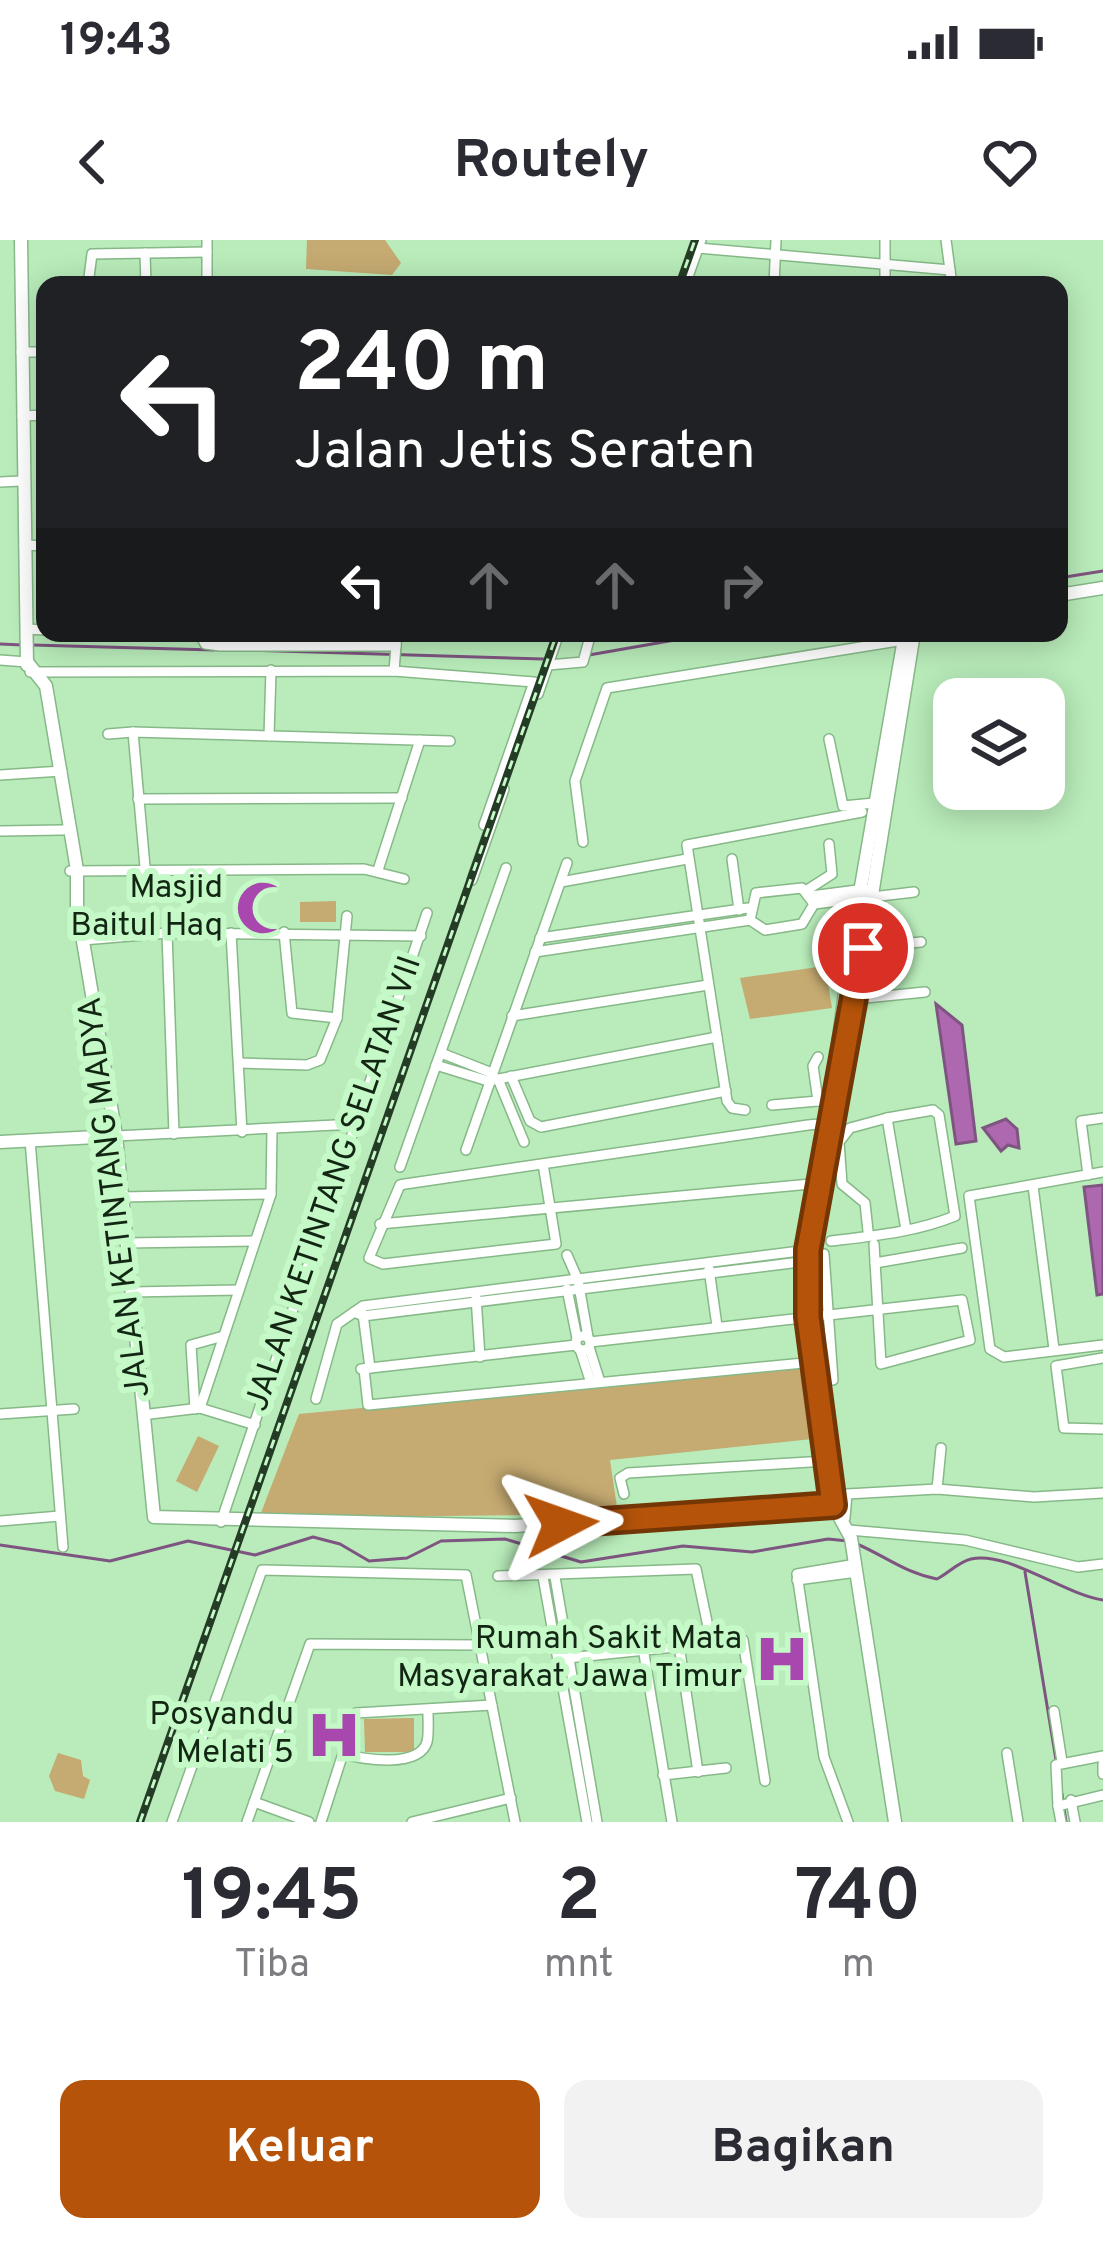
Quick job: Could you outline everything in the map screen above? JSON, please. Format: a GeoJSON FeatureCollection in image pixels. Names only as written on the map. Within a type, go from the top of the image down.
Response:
{"type":"FeatureCollection","features":[{"type":"Feature","properties":{"kind":"street","name":"JALAN KETINTANG MADYA"},"geometry":{"type":"LineString","coordinates":[[21,240],[21,481],[27,630],[30,665],[58,771],[63,830],[74,873]]}},
{"type":"Feature","properties":{"kind":"street"},"geometry":{"type":"LineString","coordinates":[[774,276],[776,240]]}},
{"type":"Feature","properties":{"kind":"street"},"geometry":{"type":"LineString","coordinates":[[885,240],[885,276]]}},
{"type":"Feature","properties":{"kind":"street"},"geometry":{"type":"LineString","coordinates":[[946,240],[951,276]]}},
{"type":"Feature","properties":{"kind":"street"},"geometry":{"type":"LineString","coordinates":[[688,276],[700,244],[775,256],[950,270]]}},
{"type":"Feature","properties":{"kind":"street"},"geometry":{"type":"LineString","coordinates":[[89,276],[92,254],[207,246],[208,276]]}},
{"type":"Feature","properties":{"kind":"street"},"geometry":{"type":"LineString","coordinates":[[145,253],[146,276]]}},
{"type":"Feature","properties":{"kind":"street"},"geometry":{"type":"LineString","coordinates":[[21,352],[36,352]]}},
{"type":"Feature","properties":{"kind":"street"},"geometry":{"type":"LineString","coordinates":[[22,416],[36,415]]}},
{"type":"Feature","properties":{"kind":"street"},"geometry":{"type":"LineString","coordinates":[[0,482],[21,481]]}},
{"type":"Feature","properties":{"kind":"street"},"geometry":{"type":"LineString","coordinates":[[24,545],[36,546]]}},
{"type":"Feature","properties":{"kind":"street"},"geometry":{"type":"LineString","coordinates":[[1068,594],[1103,588]]}},
{"type":"Feature","properties":{"kind":"street"},"geometry":{"type":"LineString","coordinates":[[27,630],[36,630]]}},
{"type":"Feature","properties":{"kind":"street"},"geometry":{"type":"LineString","coordinates":[[204,642],[395,659],[536,684],[484,825]]}},
{"type":"Feature","properties":{"kind":"street"},"geometry":{"type":"LineString","coordinates":[[395,659],[396,642]]}},
{"type":"Feature","properties":{"kind":"street"},"geometry":{"type":"LineString","coordinates":[[472,880],[557,642]]}},
{"type":"Feature","properties":{"kind":"street"},"geometry":{"type":"LineString","coordinates":[[549,663],[584,658],[588,642]]}},
{"type":"Feature","properties":{"kind":"street"},"geometry":{"type":"LineString","coordinates":[[584,842],[575,781],[607,688],[868,642]]}},
{"type":"Feature","properties":{"kind":"street"},"geometry":{"type":"LineString","coordinates":[[852,1546],[833,1505],[808,1362],[808,1256],[863,948],[868,808],[906,642]]}},
{"type":"Feature","properties":{"kind":"street"},"geometry":{"type":"LineString","coordinates":[[866,893],[907,642]]}},
{"type":"Feature","properties":{"kind":"street"},"geometry":{"type":"LineString","coordinates":[[0,663],[58,670],[271,670],[395,659]]}},
{"type":"Feature","properties":{"kind":"street","name":"JALAN KETINTANG MADYA"},"geometry":{"type":"LineString","coordinates":[[30,665],[46,686],[116,1136],[154,1517],[221,1522]]}},
{"type":"Feature","properties":{"kind":"street"},"geometry":{"type":"LineString","coordinates":[[46,686],[58,670]]}},
{"type":"Feature","properties":{"kind":"street"},"geometry":{"type":"LineString","coordinates":[[269,736],[271,670]]}},
{"type":"Feature","properties":{"kind":"street"},"geometry":{"type":"LineString","coordinates":[[133,732],[145,867]]}},
{"type":"Feature","properties":{"kind":"street"},"geometry":{"type":"LineString","coordinates":[[108,734],[450,741]]}},
{"type":"Feature","properties":{"kind":"street"},"geometry":{"type":"LineString","coordinates":[[829,739],[843,806],[868,808]]}},
{"type":"Feature","properties":{"kind":"street"},"geometry":{"type":"LineString","coordinates":[[378,870],[420,740]]}},
{"type":"Feature","properties":{"kind":"street"},"geometry":{"type":"LineString","coordinates":[[0,775],[58,771]]}},
{"type":"Feature","properties":{"kind":"street"},"geometry":{"type":"LineString","coordinates":[[138,799],[402,799]]}},
{"type":"Feature","properties":{"kind":"street"},"geometry":{"type":"LineString","coordinates":[[745,1110],[729,1106],[687,859],[689,842],[868,808]]}},
{"type":"Feature","properties":{"kind":"street"},"geometry":{"type":"LineString","coordinates":[[0,831],[63,830]]}},
{"type":"Feature","properties":{"kind":"street"},"geometry":{"type":"LineString","coordinates":[[731,859],[746,913],[765,930],[802,924],[810,897],[832,874],[829,844]]}},
{"type":"Feature","properties":{"kind":"street"},"geometry":{"type":"LineString","coordinates":[[561,882],[687,859]]}},
{"type":"Feature","properties":{"kind":"street"},"geometry":{"type":"LineString","coordinates":[[466,1150],[567,863]]}},
{"type":"Feature","properties":{"kind":"street"},"geometry":{"type":"LineString","coordinates":[[74,873],[145,867],[378,870],[404,879]]}},
{"type":"Feature","properties":{"kind":"street"},"geometry":{"type":"LineString","coordinates":[[400,1167],[506,868]]}},
{"type":"Feature","properties":{"kind":"street"},"geometry":{"type":"LineString","coordinates":[[746,913],[751,898],[764,890],[810,897],[914,892]]}},
{"type":"Feature","properties":{"kind":"street","name":"JALAN KETINTANG SELATAN VII"},"geometry":{"type":"LineString","coordinates":[[150,1414],[198,1408],[255,1425],[428,913]]}},
{"type":"Feature","properties":{"kind":"street"},"geometry":{"type":"LineString","coordinates":[[535,952],[746,913]]}},
{"type":"Feature","properties":{"kind":"street"},"geometry":{"type":"LineString","coordinates":[[239,1063],[314,1064],[337,1018],[347,916]]}},
{"type":"Feature","properties":{"kind":"street"},"geometry":{"type":"LineString","coordinates":[[540,938],[697,922]]}},
{"type":"Feature","properties":{"kind":"street"},"geometry":{"type":"LineString","coordinates":[[284,932],[292,1013],[337,1018]]}},
{"type":"Feature","properties":{"kind":"street"},"geometry":{"type":"LineString","coordinates":[[167,933],[174,1134]]}},
{"type":"Feature","properties":{"kind":"street"},"geometry":{"type":"LineString","coordinates":[[83,940],[167,933],[421,936]]}},
{"type":"Feature","properties":{"kind":"street"},"geometry":{"type":"LineString","coordinates":[[231,933],[242,1132]]}},
{"type":"Feature","properties":{"kind":"street"},"geometry":{"type":"LineString","coordinates":[[863,948],[921,942]]}},
{"type":"Feature","properties":{"kind":"street"},"geometry":{"type":"LineString","coordinates":[[772,1105],[830,1098],[847,966],[860,964]]}},
{"type":"Feature","properties":{"kind":"street"},"geometry":{"type":"LineString","coordinates":[[512,1016],[708,985]]}},
{"type":"Feature","properties":{"kind":"street"},"geometry":{"type":"LineString","coordinates":[[855,999],[925,992]]}},
{"type":"Feature","properties":{"kind":"street"},"geometry":{"type":"LineString","coordinates":[[436,1065],[493,1077],[511,1076],[717,1037]]}},
{"type":"Feature","properties":{"kind":"street"},"geometry":{"type":"LineString","coordinates":[[441,1053],[493,1077],[524,1142]]}},
{"type":"Feature","properties":{"kind":"street"},"geometry":{"type":"LineString","coordinates":[[818,1057],[813,1066],[818,1101]]}},
{"type":"Feature","properties":{"kind":"street"},"geometry":{"type":"LineString","coordinates":[[511,1076],[530,1121],[541,1127],[726,1091]]}},
{"type":"Feature","properties":{"kind":"street"},"geometry":{"type":"LineString","coordinates":[[831,1241],[953,1218],[954,1199],[937,1112],[887,1118],[850,1129],[839,1142],[842,1184],[865,1203],[868,1232]]}},
{"type":"Feature","properties":{"kind":"street"},"geometry":{"type":"LineString","coordinates":[[887,1118],[906,1230]]}},
{"type":"Feature","properties":{"kind":"street"},"geometry":{"type":"LineString","coordinates":[[1088,1175],[1081,1120],[1103,1118]]}},
{"type":"Feature","properties":{"kind":"street"},"geometry":{"type":"LineString","coordinates":[[543,1164],[554,1208],[556,1244],[371,1262],[367,1254],[400,1185],[543,1164],[830,1123]]}},
{"type":"Feature","properties":{"kind":"street"},"geometry":{"type":"LineString","coordinates":[[0,1142],[356,1124]]}},
{"type":"Feature","properties":{"kind":"street"},"geometry":{"type":"LineString","coordinates":[[198,1408],[271,1194],[272,1130]]}},
{"type":"Feature","properties":{"kind":"street"},"geometry":{"type":"LineString","coordinates":[[30,1140],[63,1547]]}},
{"type":"Feature","properties":{"kind":"street"},"geometry":{"type":"LineString","coordinates":[[954,1199],[1103,1172]]}},
{"type":"Feature","properties":{"kind":"street"},"geometry":{"type":"LineString","coordinates":[[380,1224],[821,1183]]}},
{"type":"Feature","properties":{"kind":"street"},"geometry":{"type":"LineString","coordinates":[[1033,1186],[1054,1349]]}},
{"type":"Feature","properties":{"kind":"street"},"geometry":{"type":"LineString","coordinates":[[122,1197],[271,1194]]}},
{"type":"Feature","properties":{"kind":"street"},"geometry":{"type":"LineString","coordinates":[[969,1196],[990,1349],[1004,1357],[1103,1345]]}},
{"type":"Feature","properties":{"kind":"street"},"geometry":{"type":"LineString","coordinates":[[126,1243],[255,1241]]}},
{"type":"Feature","properties":{"kind":"street"},"geometry":{"type":"LineString","coordinates":[[364,1368],[877,1312],[962,1300],[972,1338],[884,1366],[877,1312],[874,1244]]}},
{"type":"Feature","properties":{"kind":"street"},"geometry":{"type":"LineString","coordinates":[[875,1263],[962,1248]]}},
{"type":"Feature","properties":{"kind":"street"},"geometry":{"type":"LineString","coordinates":[[824,1254],[833,1380]]}},
{"type":"Feature","properties":{"kind":"street"},"geometry":{"type":"LineString","coordinates":[[567,1255],[596,1383]]}},
{"type":"Feature","properties":{"kind":"street"},"geometry":{"type":"LineString","coordinates":[[316,1399],[337,1324],[360,1312],[808,1256]]}},
{"type":"Feature","properties":{"kind":"street"},"geometry":{"type":"LineString","coordinates":[[709,1268],[717,1326]]}},
{"type":"Feature","properties":{"kind":"street"},"geometry":{"type":"LineString","coordinates":[[130,1292],[239,1290]]}},
{"type":"Feature","properties":{"kind":"street"},"geometry":{"type":"LineString","coordinates":[[476,1297],[480,1357]]}},
{"type":"Feature","properties":{"kind":"street"},"geometry":{"type":"LineString","coordinates":[[360,1312],[368,1405],[808,1362]]}},
{"type":"Feature","properties":{"kind":"street"},"geometry":{"type":"LineString","coordinates":[[198,1408],[191,1345],[220,1337]]}},
{"type":"Feature","properties":{"kind":"street"},"geometry":{"type":"LineString","coordinates":[[1103,1358],[1056,1366],[1064,1428],[1103,1429]]}},
{"type":"Feature","properties":{"kind":"street"},"geometry":{"type":"LineString","coordinates":[[0,1414],[74,1409]]}},
{"type":"Feature","properties":{"kind":"street"},"geometry":{"type":"LineString","coordinates":[[255,1425],[221,1522],[515,1526],[833,1505]]}},
{"type":"Feature","properties":{"kind":"street"},"geometry":{"type":"LineString","coordinates":[[937,1489],[941,1448]]}},
{"type":"Feature","properties":{"kind":"street"},"geometry":{"type":"LineString","coordinates":[[624,1494],[620,1478],[628,1473],[826,1461]]}},
{"type":"Feature","properties":{"kind":"street"},"geometry":{"type":"LineString","coordinates":[[895,1822],[847,1494],[937,1489],[1034,1497],[1103,1493]]}},
{"type":"Feature","properties":{"kind":"street"},"geometry":{"type":"LineString","coordinates":[[0,1521],[60,1516]]}},
{"type":"Feature","properties":{"kind":"street"},"geometry":{"type":"LineString","coordinates":[[848,1822],[824,1757],[797,1580],[800,1572],[852,1546],[965,1540],[1078,1567],[1103,1564]]}},
{"type":"Feature","properties":{"kind":"street"},"geometry":{"type":"LineString","coordinates":[[498,1576],[696,1569],[711,1642]]}},
{"type":"Feature","properties":{"kind":"street"},"geometry":{"type":"LineString","coordinates":[[172,1822],[256,1574],[262,1570],[466,1575],[515,1822]]}},
{"type":"Feature","properties":{"kind":"street"},"geometry":{"type":"LineString","coordinates":[[549,1577],[587,1822]]}},
{"type":"Feature","properties":{"kind":"street"},"geometry":{"type":"LineString","coordinates":[[563,1658],[711,1642],[746,1643],[765,1780]]}},
{"type":"Feature","properties":{"kind":"street"},"geometry":{"type":"LineString","coordinates":[[247,1822],[310,1644],[480,1645]]}},
{"type":"Feature","properties":{"kind":"street"},"geometry":{"type":"LineString","coordinates":[[679,1645],[698,1772]]}},
{"type":"Feature","properties":{"kind":"street"},"geometry":{"type":"LineString","coordinates":[[643,1648],[671,1822]]}},
{"type":"Feature","properties":{"kind":"street"},"geometry":{"type":"LineString","coordinates":[[563,1658],[597,1822]]}},
{"type":"Feature","properties":{"kind":"street"},"geometry":{"type":"LineString","coordinates":[[321,1822],[357,1712],[428,1712],[492,1705]]}},
{"type":"Feature","properties":{"kind":"street"},"geometry":{"type":"LineString","coordinates":[[1054,1711],[1062,1762]]}},
{"type":"Feature","properties":{"kind":"street"},"geometry":{"type":"LineString","coordinates":[[345,1754],[380,1760],[422,1750],[428,1712]]}},
{"type":"Feature","properties":{"kind":"street"},"geometry":{"type":"LineString","coordinates":[[1007,1753],[1018,1822]]}},
{"type":"Feature","properties":{"kind":"street"},"geometry":{"type":"LineString","coordinates":[[1075,1822],[1054,1767],[1062,1762],[1103,1760],[1103,1774]]}},
{"type":"Feature","properties":{"kind":"street"},"geometry":{"type":"LineString","coordinates":[[663,1775],[726,1768]]}},
{"type":"Feature","properties":{"kind":"street"},"geometry":{"type":"LineString","coordinates":[[1064,1803],[1103,1795]]}},
{"type":"Feature","properties":{"kind":"street"},"geometry":{"type":"LineString","coordinates":[[412,1822],[511,1798]]}},
{"type":"Feature","properties":{"kind":"street"},"geometry":{"type":"LineString","coordinates":[[254,1802],[309,1822]]}},
{"type":"Feature","properties":{"kind":"street"},"geometry":{"type":"LineString","coordinates":[[1061,1822],[1064,1803]]}},
{"type":"Feature","properties":{"kind":"shaded area"},"geometry":{"type":"Polygon","coordinates":[[[307,240],[385,240],[401,263],[392,275],[306,269],[307,240]]]}},
{"type":"Feature","properties":{"kind":"shaded area"},"geometry":{"type":"Polygon","coordinates":[[[336,901],[336,922],[300,922],[300,902],[336,901]]]}},
{"type":"Feature","properties":{"kind":"shaded area"},"geometry":{"type":"Polygon","coordinates":[[[825,966],[832,1008],[750,1019],[740,978],[825,966]]]}},
{"type":"Feature","properties":{"kind":"shaded area"},"geometry":{"type":"Polygon","coordinates":[[[936,1004],[962,1025],[976,1141],[956,1144],[936,1004]]]}},
{"type":"Feature","properties":{"kind":"shaded area"},"geometry":{"type":"Polygon","coordinates":[[[1006,1119],[1017,1129],[1019,1148],[1008,1145],[1001,1151],[983,1128],[1006,1119]]]}},
{"type":"Feature","properties":{"kind":"shaded area"},"geometry":{"type":"Polygon","coordinates":[[[1103,1185],[1103,1294],[1097,1295],[1084,1187],[1103,1185]]]}},
{"type":"Feature","properties":{"kind":"shaded area"},"geometry":{"type":"Polygon","coordinates":[[[810,1365],[822,1438],[610,1460],[618,1514],[259,1518],[299,1414],[810,1365]]]}},
{"type":"Feature","properties":{"kind":"shaded area"},"geometry":{"type":"Polygon","coordinates":[[[198,1436],[219,1446],[197,1492],[176,1481],[198,1436]]]}},
{"type":"Feature","properties":{"kind":"shaded area"},"geometry":{"type":"Polygon","coordinates":[[[414,1718],[414,1752],[365,1752],[364,1719],[414,1718]]]}},
{"type":"Feature","properties":{"kind":"shaded area"},"geometry":{"type":"Polygon","coordinates":[[[58,1753],[81,1760],[83,1776],[90,1780],[84,1799],[55,1791],[49,1776],[58,1753]]]}},
{"type":"Feature","properties":{"kind":"waterway"},"geometry":{"type":"LineString","coordinates":[[1068,577],[1103,571]]}},
{"type":"Feature","properties":{"kind":"waterway"},"geometry":{"type":"LineString","coordinates":[[589,655],[663,642]]}},
{"type":"Feature","properties":{"kind":"waterway"},"geometry":{"type":"LineString","coordinates":[[0,644],[22,645]]}},
{"type":"Feature","properties":{"kind":"waterway"},"geometry":{"type":"LineString","coordinates":[[32,645],[214,650]]}},
{"type":"Feature","properties":{"kind":"waterway"},"geometry":{"type":"LineString","coordinates":[[248,650],[544,659]]}},
{"type":"Feature","properties":{"kind":"waterway"},"geometry":{"type":"LineString","coordinates":[[0,1545],[110,1561],[188,1541],[255,1555],[313,1537],[340,1544],[369,1561],[407,1558],[441,1541],[505,1539],[581,1562],[683,1546],[752,1552],[828,1539],[848,1541]]}},
{"type":"Feature","properties":{"kind":"waterway"},"geometry":{"type":"LineString","coordinates":[[857,1544],[937,1579],[966,1560],[986,1558],[1103,1600]]}},
{"type":"Feature","properties":{"kind":"waterway"},"geometry":{"type":"LineString","coordinates":[[1025,1572],[1056,1760]]}},
{"type":"Feature","properties":{"kind":"waterway"},"geometry":{"type":"LineString","coordinates":[[1062,1794],[1066,1822]]}},
{"type":"Feature","properties":{"kind":"railway"},"geometry":{"type":"LineString","coordinates":[[682,276],[695,240]]}},
{"type":"Feature","properties":{"kind":"railway"},"geometry":{"type":"LineString","coordinates":[[140,1822],[554,642]]}},
{"type":"Feature","properties":{"kind":"place","name":"Masjid Baitul Haq"},"geometry":{"type":"Point","coordinates":[263,908]}},
{"type":"Feature","properties":{"kind":"place","name":"Rumah Sakit Mata Masyarakat Jawa Timur"},"geometry":{"type":"Point","coordinates":[782,1659]}},
{"type":"Feature","properties":{"kind":"place","name":"Posyandu Melati 5"},"geometry":{"type":"Point","coordinates":[334,1735]}},
{"type":"Feature","properties":{"kind":"route"},"geometry":{"type":"LineString","coordinates":[[561,1524],[833,1505],[808,1317],[808,1250],[830,1123],[839,1101],[863,948]]}}]}
